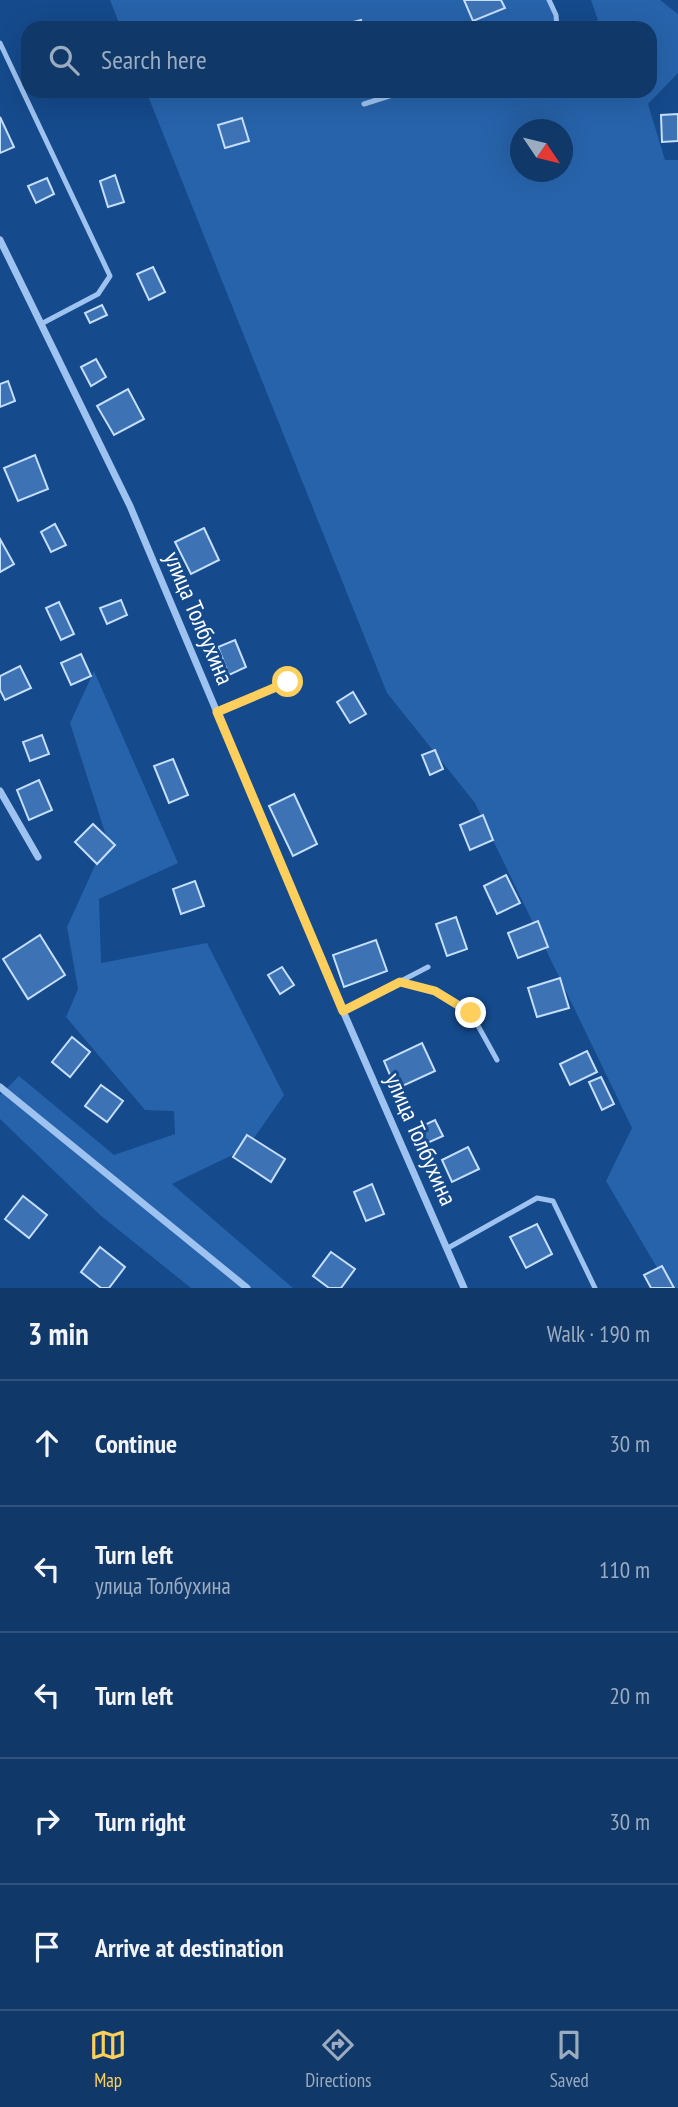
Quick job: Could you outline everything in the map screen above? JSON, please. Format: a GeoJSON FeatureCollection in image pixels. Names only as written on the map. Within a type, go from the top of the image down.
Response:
{"type":"FeatureCollection","features":[{"type":"Feature","properties":{"kind":"street","name":"улица Толбухина"},"geometry":{"type":"LineString","coordinates":[[0,240],[130,506],[343,1011],[464,1288]]}},
{"type":"Feature","properties":{"kind":"street"},"geometry":{"type":"LineString","coordinates":[[0,791],[38,857]]}},
{"type":"Feature","properties":{"kind":"street"},"geometry":{"type":"LineString","coordinates":[[0,1087],[247,1288]]}},
{"type":"Feature","properties":{"kind":"lane"},"geometry":{"type":"LineString","coordinates":[[549,0],[556,21]]}},
{"type":"Feature","properties":{"kind":"lane"},"geometry":{"type":"LineString","coordinates":[[0,43],[21,87]]}},
{"type":"Feature","properties":{"kind":"lane"},"geometry":{"type":"LineString","coordinates":[[26,98],[110,276],[98,294],[41,324]]}},
{"type":"Feature","properties":{"kind":"lane"},"geometry":{"type":"LineString","coordinates":[[364,104],[383,98]]}},
{"type":"Feature","properties":{"kind":"lane"},"geometry":{"type":"LineString","coordinates":[[217,712],[288,682]]}},
{"type":"Feature","properties":{"kind":"lane"},"geometry":{"type":"LineString","coordinates":[[343,1011],[428,967]]}},
{"type":"Feature","properties":{"kind":"lane"},"geometry":{"type":"LineString","coordinates":[[400,982],[435,991],[471,1013],[498,1060]]}},
{"type":"Feature","properties":{"kind":"lane"},"geometry":{"type":"LineString","coordinates":[[448,1248],[537,1198],[553,1201],[595,1288]]}},
{"type":"Feature","properties":{"kind":"shaded area"},"geometry":{"type":"Polygon","coordinates":[[[110,0],[549,0],[555,21],[118,21],[110,0]]]}},
{"type":"Feature","properties":{"kind":"shaded area"},"geometry":{"type":"Polygon","coordinates":[[[591,0],[660,0],[678,14],[678,73],[657,95],[657,21],[596,21],[598,20],[591,0]]]}},
{"type":"Feature","properties":{"kind":"shaded area"},"geometry":{"type":"Polygon","coordinates":[[[149,98],[654,98],[648,104],[665,160],[678,160],[678,1288],[669,1288],[606,1181],[632,1128],[475,803],[387,693],[149,98]]]}},
{"type":"Feature","properties":{"kind":"shaded area"},"geometry":{"type":"Polygon","coordinates":[[[94,671],[178,863],[99,899],[101,963],[207,943],[284,1095],[247,1148],[172,1184],[293,1288],[191,1288],[100,1215],[0,1119],[0,1095],[19,1076],[114,1155],[175,1134],[174,1111],[145,1110],[66,1017],[78,989],[67,927],[107,839],[70,723],[94,671]]]}},
{"type":"Feature","properties":{"kind":"building"},"geometry":{"type":"Polygon","coordinates":[[[464,0],[501,0],[505,8],[473,21],[464,0]]]}},
{"type":"Feature","properties":{"kind":"building"},"geometry":{"type":"Polygon","coordinates":[[[678,114],[678,141],[662,142],[661,115],[678,114]]]}},
{"type":"Feature","properties":{"kind":"building"},"geometry":{"type":"Polygon","coordinates":[[[0,117],[14,147],[0,153],[0,117]]]}},
{"type":"Feature","properties":{"kind":"building"},"geometry":{"type":"Polygon","coordinates":[[[242,118],[249,141],[225,148],[218,125],[242,118]]]}},
{"type":"Feature","properties":{"kind":"building"},"geometry":{"type":"Polygon","coordinates":[[[115,175],[124,202],[108,207],[100,181],[115,175]]]}},
{"type":"Feature","properties":{"kind":"building"},"geometry":{"type":"Polygon","coordinates":[[[47,178],[54,194],[36,203],[28,186],[47,178]]]}},
{"type":"Feature","properties":{"kind":"building"},"geometry":{"type":"Polygon","coordinates":[[[153,267],[165,292],[149,300],[137,274],[153,267]]]}},
{"type":"Feature","properties":{"kind":"building"},"geometry":{"type":"Polygon","coordinates":[[[102,305],[107,315],[90,323],[85,313],[102,305]]]}},
{"type":"Feature","properties":{"kind":"building"},"geometry":{"type":"Polygon","coordinates":[[[96,359],[106,377],[91,386],[81,367],[96,359]]]}},
{"type":"Feature","properties":{"kind":"building"},"geometry":{"type":"Polygon","coordinates":[[[8,381],[15,401],[0,407],[0,384],[8,381]]]}},
{"type":"Feature","properties":{"kind":"building"},"geometry":{"type":"Polygon","coordinates":[[[128,389],[144,419],[114,435],[97,406],[128,389]]]}},
{"type":"Feature","properties":{"kind":"building"},"geometry":{"type":"Polygon","coordinates":[[[35,455],[48,489],[18,501],[4,468],[35,455]]]}},
{"type":"Feature","properties":{"kind":"building"},"geometry":{"type":"Polygon","coordinates":[[[55,524],[66,545],[51,552],[41,532],[55,524]]]}},
{"type":"Feature","properties":{"kind":"building"},"geometry":{"type":"Polygon","coordinates":[[[204,528],[219,560],[191,574],[175,542],[204,528]]]}},
{"type":"Feature","properties":{"kind":"building"},"geometry":{"type":"Polygon","coordinates":[[[0,539],[14,564],[0,572],[0,539]]]}},
{"type":"Feature","properties":{"kind":"building"},"geometry":{"type":"Polygon","coordinates":[[[121,600],[127,615],[107,624],[100,608],[121,600]]]}},
{"type":"Feature","properties":{"kind":"building"},"geometry":{"type":"Polygon","coordinates":[[[59,602],[74,634],[61,640],[46,608],[59,602]]]}},
{"type":"Feature","properties":{"kind":"building"},"geometry":{"type":"Polygon","coordinates":[[[235,640],[246,667],[229,675],[218,647],[235,640]]]}},
{"type":"Feature","properties":{"kind":"building"},"geometry":{"type":"Polygon","coordinates":[[[81,654],[91,676],[71,685],[61,663],[81,654]]]}},
{"type":"Feature","properties":{"kind":"building"},"geometry":{"type":"Polygon","coordinates":[[[20,666],[31,688],[5,700],[0,690],[0,676],[20,666]]]}},
{"type":"Feature","properties":{"kind":"building"},"geometry":{"type":"Polygon","coordinates":[[[353,692],[366,714],[350,723],[337,702],[353,692]]]}},
{"type":"Feature","properties":{"kind":"building"},"geometry":{"type":"Polygon","coordinates":[[[42,735],[49,754],[30,761],[23,742],[42,735]]]}},
{"type":"Feature","properties":{"kind":"building"},"geometry":{"type":"Polygon","coordinates":[[[435,750],[443,769],[430,775],[422,755],[435,750]]]}},
{"type":"Feature","properties":{"kind":"building"},"geometry":{"type":"Polygon","coordinates":[[[173,759],[188,795],[169,803],[154,766],[173,759]]]}},
{"type":"Feature","properties":{"kind":"building"},"geometry":{"type":"Polygon","coordinates":[[[39,780],[52,810],[29,820],[17,790],[39,780]]]}},
{"type":"Feature","properties":{"kind":"building"},"geometry":{"type":"Polygon","coordinates":[[[294,794],[317,844],[293,856],[269,806],[294,794]]]}},
{"type":"Feature","properties":{"kind":"building"},"geometry":{"type":"Polygon","coordinates":[[[483,815],[493,840],[470,850],[460,825],[483,815]]]}},
{"type":"Feature","properties":{"kind":"building"},"geometry":{"type":"Polygon","coordinates":[[[93,824],[115,845],[97,864],[75,842],[93,824]]]}},
{"type":"Feature","properties":{"kind":"building"},"geometry":{"type":"Polygon","coordinates":[[[506,875],[520,903],[497,914],[484,886],[506,875]]]}},
{"type":"Feature","properties":{"kind":"building"},"geometry":{"type":"Polygon","coordinates":[[[195,881],[204,906],[181,914],[173,889],[195,881]]]}},
{"type":"Feature","properties":{"kind":"building"},"geometry":{"type":"Polygon","coordinates":[[[456,917],[467,949],[447,956],[436,924],[456,917]]]}},
{"type":"Feature","properties":{"kind":"building"},"geometry":{"type":"Polygon","coordinates":[[[538,921],[548,947],[518,958],[508,933],[538,921]]]}},
{"type":"Feature","properties":{"kind":"building"},"geometry":{"type":"Polygon","coordinates":[[[40,935],[65,975],[28,999],[3,959],[40,935]]]}},
{"type":"Feature","properties":{"kind":"building"},"geometry":{"type":"Polygon","coordinates":[[[376,940],[387,971],[344,987],[333,955],[376,940]]]}},
{"type":"Feature","properties":{"kind":"building"},"geometry":{"type":"Polygon","coordinates":[[[282,967],[294,985],[280,994],[268,975],[282,967]]]}},
{"type":"Feature","properties":{"kind":"building"},"geometry":{"type":"Polygon","coordinates":[[[560,978],[569,1008],[537,1017],[528,988],[560,978]]]}},
{"type":"Feature","properties":{"kind":"building"},"geometry":{"type":"Polygon","coordinates":[[[72,1037],[90,1052],[70,1077],[52,1062],[72,1037]]]}},
{"type":"Feature","properties":{"kind":"building"},"geometry":{"type":"Polygon","coordinates":[[[422,1043],[435,1071],[396,1089],[384,1061],[422,1043]]]}},
{"type":"Feature","properties":{"kind":"building"},"geometry":{"type":"Polygon","coordinates":[[[587,1051],[597,1072],[570,1085],[560,1064],[587,1051]]]}},
{"type":"Feature","properties":{"kind":"building"},"geometry":{"type":"Polygon","coordinates":[[[601,1077],[614,1104],[602,1110],[589,1082],[601,1077]]]}},
{"type":"Feature","properties":{"kind":"building"},"geometry":{"type":"Polygon","coordinates":[[[101,1085],[123,1101],[107,1122],[85,1106],[101,1085]]]}},
{"type":"Feature","properties":{"kind":"building"},"geometry":{"type":"Polygon","coordinates":[[[435,1120],[443,1136],[425,1144],[418,1128],[435,1120]]]}},
{"type":"Feature","properties":{"kind":"building"},"geometry":{"type":"Polygon","coordinates":[[[247,1135],[285,1159],[271,1182],[233,1157],[247,1135]]]}},
{"type":"Feature","properties":{"kind":"building"},"geometry":{"type":"Polygon","coordinates":[[[468,1147],[479,1169],[452,1182],[442,1160],[468,1147]]]}},
{"type":"Feature","properties":{"kind":"building"},"geometry":{"type":"Polygon","coordinates":[[[372,1184],[384,1214],[366,1221],[354,1192],[372,1184]]]}},
{"type":"Feature","properties":{"kind":"building"},"geometry":{"type":"Polygon","coordinates":[[[23,1196],[47,1215],[29,1238],[5,1219],[23,1196]]]}},
{"type":"Feature","properties":{"kind":"building"},"geometry":{"type":"Polygon","coordinates":[[[537,1224],[552,1254],[526,1268],[510,1237],[537,1224]]]}},
{"type":"Feature","properties":{"kind":"building"},"geometry":{"type":"Polygon","coordinates":[[[100,1247],[125,1267],[109,1288],[101,1288],[81,1272],[100,1247]]]}},
{"type":"Feature","properties":{"kind":"building"},"geometry":{"type":"Polygon","coordinates":[[[331,1252],[355,1269],[341,1288],[329,1288],[313,1276],[331,1252]]]}},
{"type":"Feature","properties":{"kind":"building"},"geometry":{"type":"Polygon","coordinates":[[[662,1266],[674,1288],[651,1288],[644,1275],[662,1266]]]}},
{"type":"Feature","properties":{"kind":"route"},"geometry":{"type":"LineString","coordinates":[[288,682],[217,712],[343,1011],[400,982],[435,991],[471,1013]]}}]}
